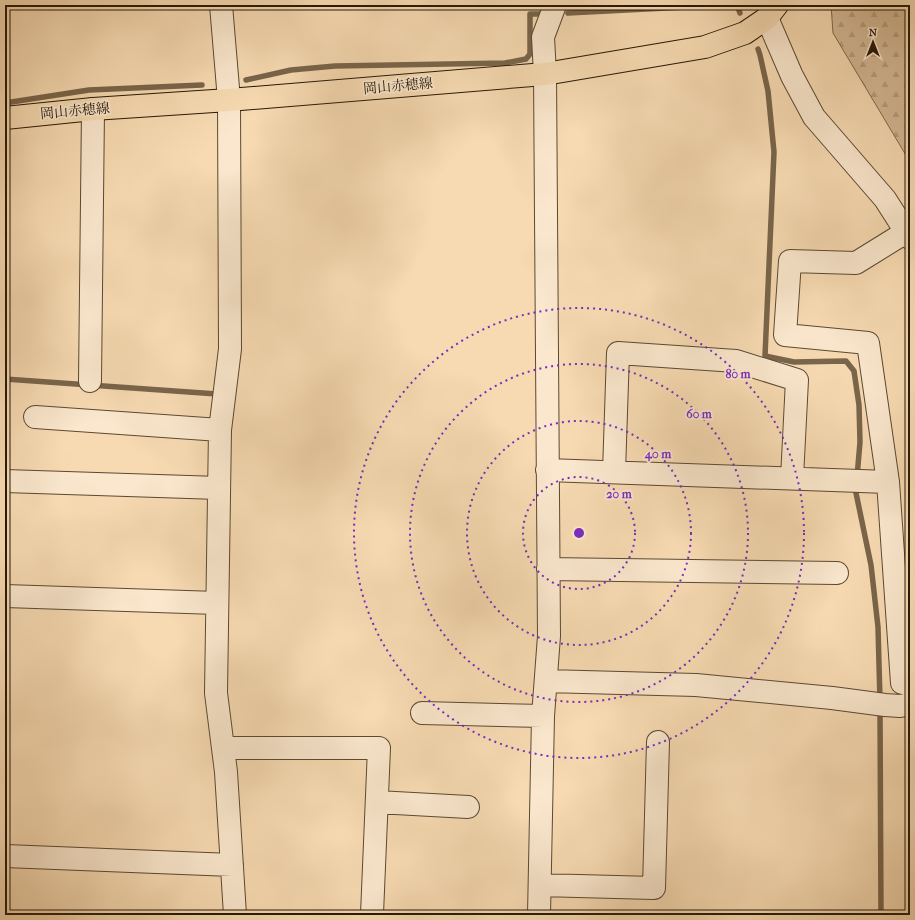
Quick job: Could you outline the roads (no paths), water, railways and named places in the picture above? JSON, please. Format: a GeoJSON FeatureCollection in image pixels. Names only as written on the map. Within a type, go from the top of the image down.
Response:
{"type":"FeatureCollection","features":[{"type":"Feature","properties":{"kind":"main road","name":"岡山赤穂線"},"geometry":{"type":"LineString","coordinates":[[5,118],[93,109],[229,100],[545,74],[705,47],[745,33],[772,12]]}},
{"type":"Feature","properties":{"kind":"street"},"geometry":{"type":"LineString","coordinates":[[221,5],[229,100],[230,349],[220,430],[216,693],[226,772],[235,915]]}},
{"type":"Feature","properties":{"kind":"street"},"geometry":{"type":"LineString","coordinates":[[539,915],[543,716],[549,636],[545,74],[543,36],[555,5]]}},
{"type":"Feature","properties":{"kind":"street"},"geometry":{"type":"LineString","coordinates":[[772,12],[792,76],[814,117],[885,199],[908,235],[856,263],[790,261],[785,335],[868,343],[888,482],[902,683],[910,682]]}},
{"type":"Feature","properties":{"kind":"street"},"geometry":{"type":"LineString","coordinates":[[90,381],[93,109]]}},
{"type":"Feature","properties":{"kind":"street"},"geometry":{"type":"LineString","coordinates":[[614,472],[618,353],[736,361],[797,380],[792,478]]}},
{"type":"Feature","properties":{"kind":"street"},"geometry":{"type":"LineString","coordinates":[[35,417],[220,430]]}},
{"type":"Feature","properties":{"kind":"street"},"geometry":{"type":"LineString","coordinates":[[547,470],[888,482]]}},
{"type":"Feature","properties":{"kind":"street"},"geometry":{"type":"LineString","coordinates":[[5,481],[219,488]]}},
{"type":"Feature","properties":{"kind":"street"},"geometry":{"type":"LineString","coordinates":[[548,570],[837,573]]}},
{"type":"Feature","properties":{"kind":"street"},"geometry":{"type":"LineString","coordinates":[[5,596],[217,603]]}},
{"type":"Feature","properties":{"kind":"street"},"geometry":{"type":"LineString","coordinates":[[546,681],[696,685],[832,698],[880,705],[900,706],[910,704]]}},
{"type":"Feature","properties":{"kind":"street"},"geometry":{"type":"LineString","coordinates":[[422,713],[543,716]]}},
{"type":"Feature","properties":{"kind":"street"},"geometry":{"type":"LineString","coordinates":[[540,885],[654,888],[658,742]]}},
{"type":"Feature","properties":{"kind":"street"},"geometry":{"type":"LineString","coordinates":[[223,748],[379,748],[372,914]]}},
{"type":"Feature","properties":{"kind":"street"},"geometry":{"type":"LineString","coordinates":[[377,802],[468,807]]}},
{"type":"Feature","properties":{"kind":"street"},"geometry":{"type":"LineString","coordinates":[[5,856],[232,865]]}},
{"type":"Feature","properties":{"kind":"waterway"},"geometry":{"type":"LineString","coordinates":[[568,13],[725,5]]}},
{"type":"Feature","properties":{"kind":"waterway"},"geometry":{"type":"LineString","coordinates":[[737,5],[740,13]]}},
{"type":"Feature","properties":{"kind":"waterway"},"geometry":{"type":"LineString","coordinates":[[246,80],[291,70],[335,66],[505,63],[526,59],[530,54],[530,14],[542,14]]}},
{"type":"Feature","properties":{"kind":"waterway"},"geometry":{"type":"LineString","coordinates":[[758,49],[768,91],[774,152],[765,356],[794,362],[846,361],[854,371],[859,405],[860,442],[857,477]]}},
{"type":"Feature","properties":{"kind":"waterway"},"geometry":{"type":"LineString","coordinates":[[5,103],[89,90],[202,85]]}},
{"type":"Feature","properties":{"kind":"waterway"},"geometry":{"type":"LineString","coordinates":[[5,379],[217,394]]}},
{"type":"Feature","properties":{"kind":"waterway"},"geometry":{"type":"LineString","coordinates":[[857,485],[856,493],[871,565],[878,627],[880,701]]}},
{"type":"Feature","properties":{"kind":"waterway"},"geometry":{"type":"LineString","coordinates":[[880,709],[881,915]]}}]}
